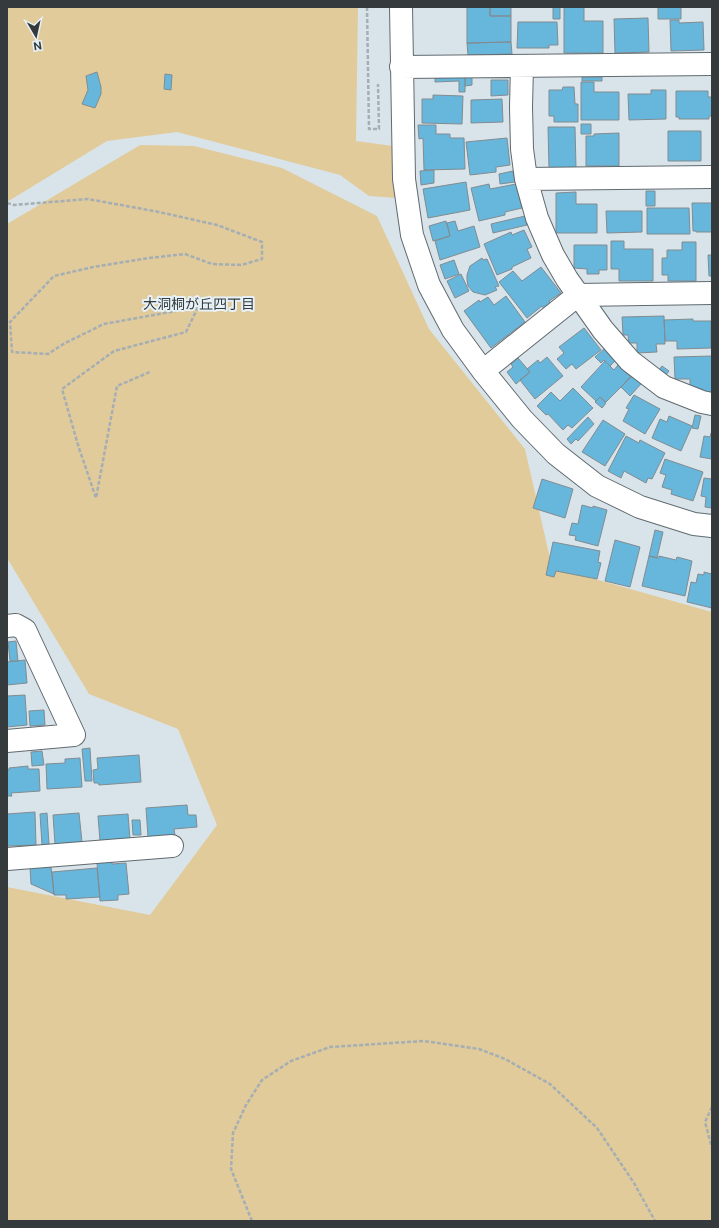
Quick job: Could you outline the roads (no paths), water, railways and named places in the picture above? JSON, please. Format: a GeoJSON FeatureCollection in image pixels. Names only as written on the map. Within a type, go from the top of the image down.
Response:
{"type":"FeatureCollection","features":[{"type":"Feature","properties":{"kind":"street"},"geometry":{"type":"LineString","coordinates":[[401,7],[404,179],[412,235],[429,285],[453,330],[483,371],[522,419],[556,454],[597,486],[640,507],[694,524],[712,526]]}},
{"type":"Feature","properties":{"kind":"street"},"geometry":{"type":"LineString","coordinates":[[401,67],[712,64]]}},
{"type":"Feature","properties":{"kind":"street"},"geometry":{"type":"LineString","coordinates":[[522,66],[522,142],[526,179],[537,218],[553,255],[567,279],[603,330],[630,360],[664,387],[702,402],[712,404]]}},
{"type":"Feature","properties":{"kind":"street"},"geometry":{"type":"LineString","coordinates":[[526,179],[712,177]]}},
{"type":"Feature","properties":{"kind":"street"},"geometry":{"type":"LineString","coordinates":[[483,371],[578,295],[712,293]]}},
{"type":"Feature","properties":{"kind":"street"},"geometry":{"type":"LineString","coordinates":[[7,626],[16,625],[25,630],[74,735],[7,741]]}},
{"type":"Feature","properties":{"kind":"street"},"geometry":{"type":"LineString","coordinates":[[7,859],[172,846]]}},
{"type":"Feature","properties":{"kind":"district","name":"大洞桐が丘四丁目"},"geometry":{"type":"Point","coordinates":[199,304]}}]}
